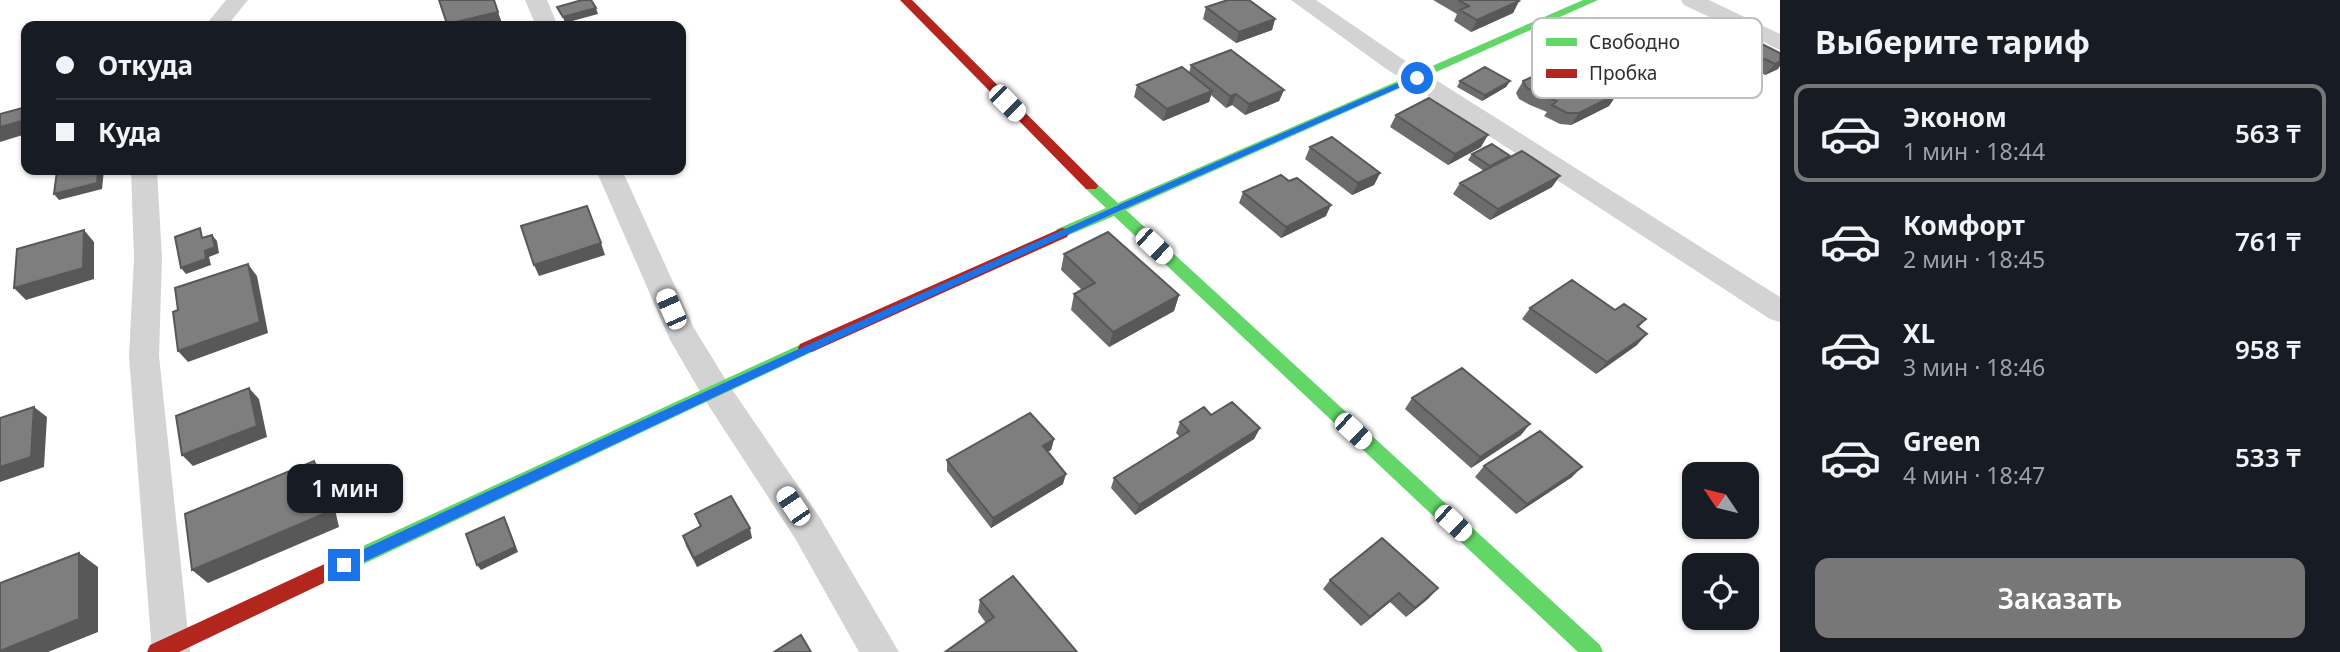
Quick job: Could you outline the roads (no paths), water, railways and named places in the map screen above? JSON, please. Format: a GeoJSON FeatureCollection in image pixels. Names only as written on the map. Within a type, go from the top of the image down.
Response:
{"type":"FeatureCollection","features":[{"type":"Feature","properties":{"kind":"street"},"geometry":{"type":"LineString","coordinates":[[220,21],[237,0]]}},
{"type":"Feature","properties":{"kind":"street"},"geometry":{"type":"LineString","coordinates":[[536,0],[545,21]]}},
{"type":"Feature","properties":{"kind":"street"},"geometry":{"type":"LineString","coordinates":[[906,0],[1114,209],[1593,652]]}},
{"type":"Feature","properties":{"kind":"street"},"geometry":{"type":"LineString","coordinates":[[1302,0],[1417,78],[1780,312]]}},
{"type":"Feature","properties":{"kind":"street"},"geometry":{"type":"LineString","coordinates":[[1552,18],[1592,0]]}},
{"type":"Feature","properties":{"kind":"street"},"geometry":{"type":"LineString","coordinates":[[1692,0],[1729,18]]}},
{"type":"Feature","properties":{"kind":"street"},"geometry":{"type":"LineString","coordinates":[[144,175],[148,258],[144,356],[167,650],[716,391],[1114,209],[1532,27]]}},
{"type":"Feature","properties":{"kind":"street"},"geometry":{"type":"LineString","coordinates":[[1762,34],[1780,43]]}},
{"type":"Feature","properties":{"kind":"street"},"geometry":{"type":"LineString","coordinates":[[611,175],[681,332],[716,391],[808,529],[880,652]]}}]}
